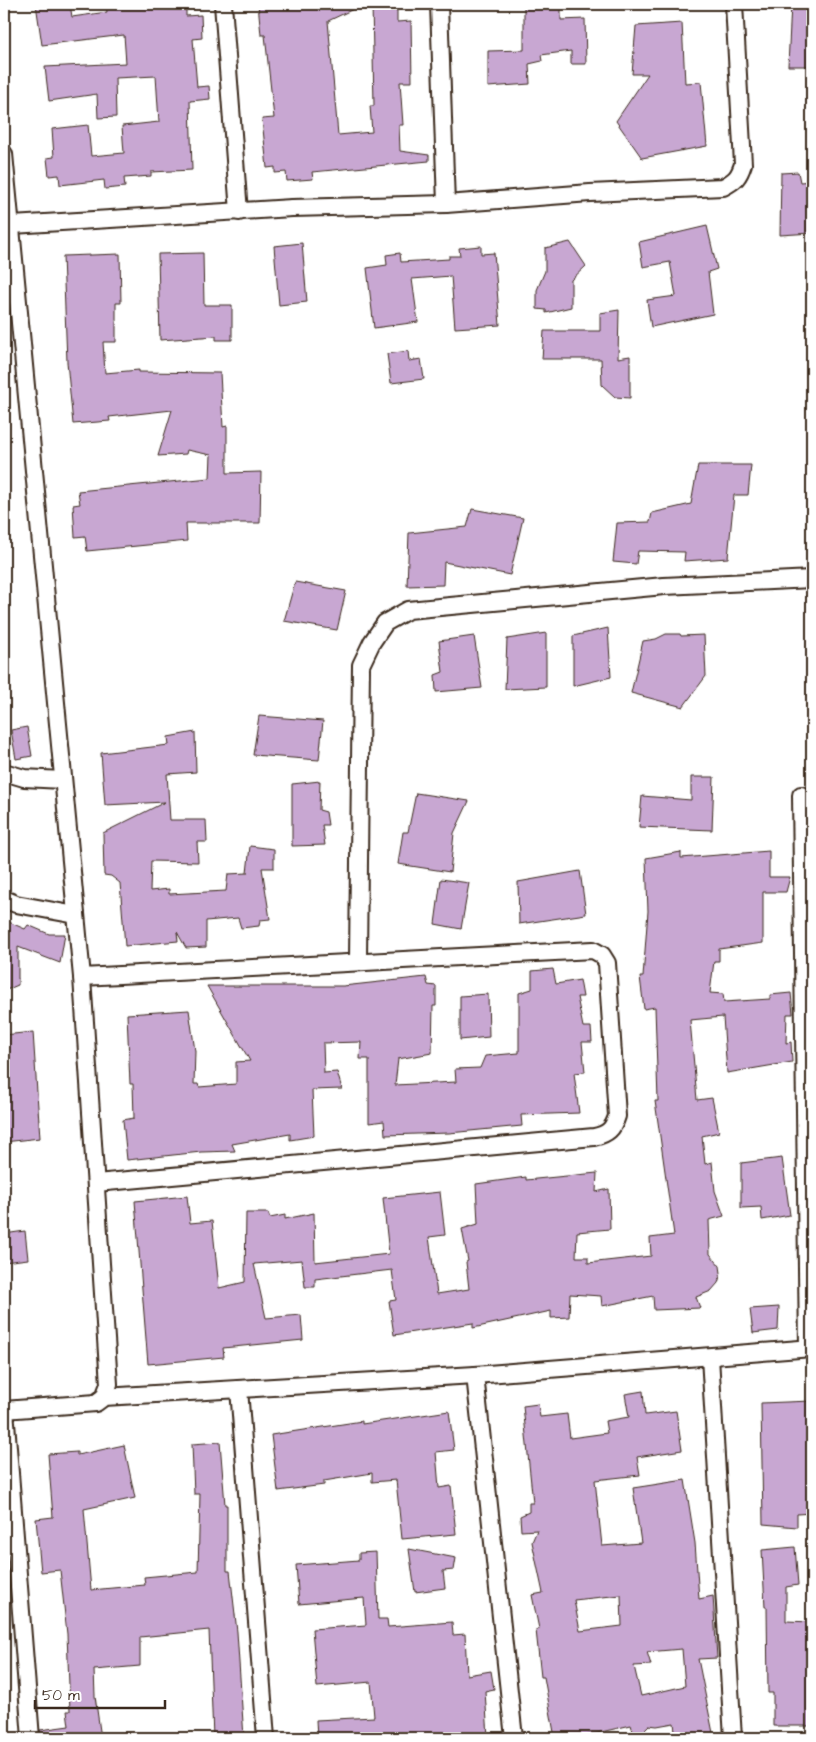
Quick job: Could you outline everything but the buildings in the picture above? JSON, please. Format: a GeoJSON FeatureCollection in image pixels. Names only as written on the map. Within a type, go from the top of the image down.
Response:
{"type":"FeatureCollection","features":[{"type":"Feature","properties":{"kind":"street"},"geometry":{"type":"LineString","coordinates":[[223,4],[239,212]]}},
{"type":"Feature","properties":{"kind":"street"},"geometry":{"type":"LineString","coordinates":[[439,4],[446,204]]}},
{"type":"Feature","properties":{"kind":"street"},"geometry":{"type":"LineString","coordinates":[[12,225],[239,212],[446,204],[590,193],[723,186],[734,182],[740,176],[743,164],[734,4]]}},
{"type":"Feature","properties":{"kind":"street"},"geometry":{"type":"LineString","coordinates":[[4,154],[82,977],[109,1384],[104,1397],[96,1403],[4,1410],[31,1738]]}},
{"type":"Feature","properties":{"kind":"street"},"geometry":{"type":"LineString","coordinates":[[358,961],[361,665],[384,623],[408,610],[664,586],[812,579]]}},
{"type":"Feature","properties":{"kind":"street"},"geometry":{"type":"LineString","coordinates":[[4,772],[24,778],[62,780]]}},
{"type":"Feature","properties":{"kind":"street"},"geometry":{"type":"LineString","coordinates":[[104,1397],[476,1375],[810,1348],[801,795]]}},
{"type":"Feature","properties":{"kind":"street"},"geometry":{"type":"LineString","coordinates":[[4,899],[16,904],[76,915]]}},
{"type":"Feature","properties":{"kind":"street"},"geometry":{"type":"LineString","coordinates":[[82,977],[586,949],[593,950],[602,955],[607,963],[617,1116],[613,1128],[605,1134],[594,1137],[96,1183]]}},
{"type":"Feature","properties":{"kind":"street"},"geometry":{"type":"LineString","coordinates":[[710,1357],[733,1738]]}},
{"type":"Feature","properties":{"kind":"street"},"geometry":{"type":"LineString","coordinates":[[476,1375],[514,1738]]}},
{"type":"Feature","properties":{"kind":"street"},"geometry":{"type":"LineString","coordinates":[[239,1389],[266,1738]]}}]}
